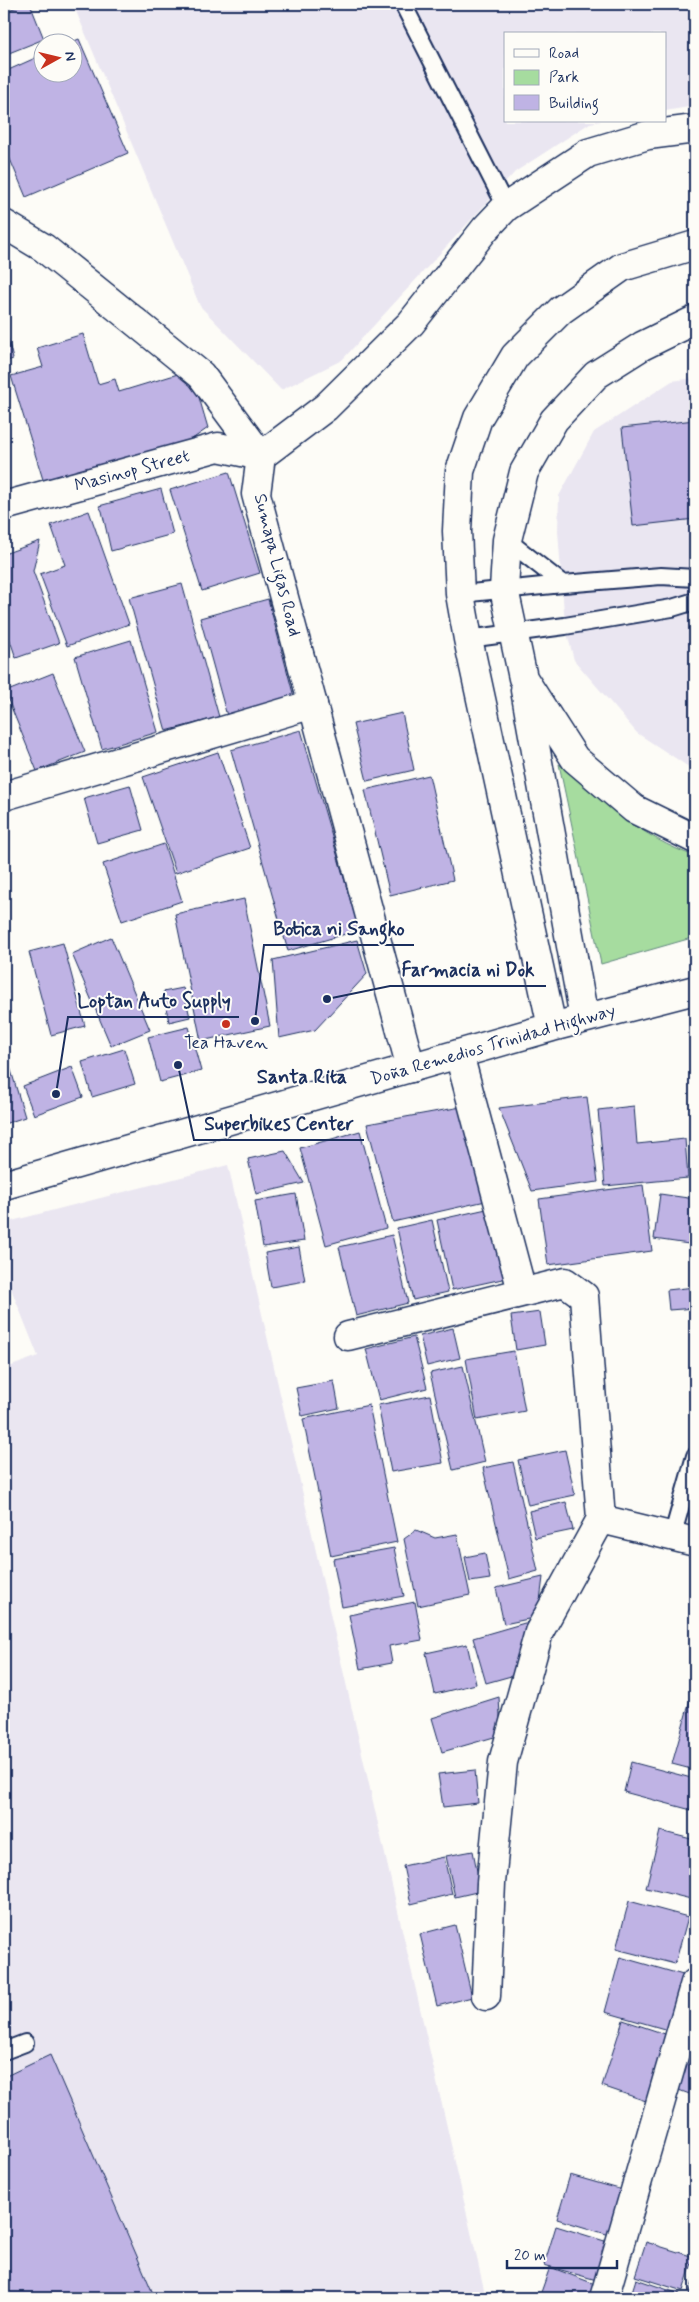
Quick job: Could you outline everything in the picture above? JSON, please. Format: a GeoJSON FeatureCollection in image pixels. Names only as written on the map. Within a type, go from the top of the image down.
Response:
{"type":"FeatureCollection","features":[{"type":"Feature","properties":{"kind":"main road"},"geometry":{"type":"LineString","coordinates":[[4,224],[44,248],[201,375],[261,456],[326,407],[411,323],[485,229],[506,207],[588,153],[648,135],[695,129]]}},
{"type":"Feature","properties":{"kind":"main road"},"geometry":{"type":"LineString","coordinates":[[552,1027],[468,639],[460,594],[457,531],[460,471],[478,418],[515,356],[561,310],[622,267],[695,245]]}},
{"type":"Feature","properties":{"kind":"main road"},"geometry":{"type":"LineString","coordinates":[[584,1018],[523,678],[504,589],[507,540],[524,472],[554,420],[596,375],[642,346],[695,320]]}},
{"type":"Feature","properties":{"kind":"main road","name":"Masinop Street"},"geometry":{"type":"LineString","coordinates":[[4,506],[218,447],[261,456]]}},
{"type":"Feature","properties":{"kind":"main road","name":"Sumapa Ligas Road"},"geometry":{"type":"LineString","coordinates":[[261,456],[256,494],[411,1068]]}},
{"type":"Feature","properties":{"kind":"main road"},"geometry":{"type":"LineString","coordinates":[[523,678],[576,759],[634,810],[695,839]]}},
{"type":"Feature","properties":{"kind":"main road"},"geometry":{"type":"LineString","coordinates":[[4,796],[313,704]]}},
{"type":"Feature","properties":{"kind":"main road","name":"Doña Remedios Trinidad Highway"},"geometry":{"type":"LineString","coordinates":[[4,1185],[552,1027],[695,990]]}},
{"type":"Feature","properties":{"kind":"main road"},"geometry":{"type":"LineString","coordinates":[[459,1054],[522,1291]]}},
{"type":"Feature","properties":{"kind":"main road"},"geometry":{"type":"LineString","coordinates":[[348,1336],[522,1291],[565,1282],[584,1296],[601,1518],[539,1632],[503,1762],[490,1883],[486,1996]]}},
{"type":"Feature","properties":{"kind":"main road"},"geometry":{"type":"LineString","coordinates":[[601,1518],[684,1540]]}},
{"type":"Feature","properties":{"kind":"main road"},"geometry":{"type":"LineString","coordinates":[[604,2298],[695,1983]]}},
{"type":"Feature","properties":{"kind":"lane"},"geometry":{"type":"LineString","coordinates":[[402,4],[506,207]]}},
{"type":"Feature","properties":{"kind":"lane"},"geometry":{"type":"LineString","coordinates":[[507,540],[563,584]]}},
{"type":"Feature","properties":{"kind":"lane"},"geometry":{"type":"LineString","coordinates":[[460,594],[661,576],[695,578]]}},
{"type":"Feature","properties":{"kind":"lane"},"geometry":{"type":"LineString","coordinates":[[468,639],[672,608],[695,601]]}},
{"type":"Feature","properties":{"kind":"lane"},"geometry":{"type":"LineString","coordinates":[[684,1540],[695,1456]]}},
{"type":"Feature","properties":{"kind":"lane"},"geometry":{"type":"LineString","coordinates":[[4,2051],[25,2043]]}},
{"type":"Feature","properties":{"kind":"shaded area"},"geometry":{"type":"Polygon","coordinates":[[[73,4],[695,4],[695,106],[666,111],[666,32],[504,32],[504,122],[596,122],[590,123],[515,172],[342,360],[281,390],[200,306],[73,4]]]}},
{"type":"Feature","properties":{"kind":"shaded area"},"geometry":{"type":"Polygon","coordinates":[[[695,378],[695,771],[637,733],[574,660],[565,626],[558,531],[559,496],[594,432],[672,381],[695,378]]]}},
{"type":"Feature","properties":{"kind":"shaded area"},"geometry":{"type":"Polygon","coordinates":[[[228,1165],[486,2298],[4,2298],[4,1369],[38,1356],[4,1271],[4,1223],[228,1165]]]}},
{"type":"Feature","properties":{"kind":"green space"},"geometry":{"type":"Polygon","coordinates":[[[559,764],[606,804],[640,829],[676,849],[695,856],[695,937],[601,964],[559,764]]]}},
{"type":"Feature","properties":{"kind":"building"},"geometry":{"type":"Polygon","coordinates":[[[24,4],[30,4],[41,32],[32,32],[32,44],[4,55],[4,12],[24,4]]]}},
{"type":"Feature","properties":{"kind":"building"},"geometry":{"type":"Polygon","coordinates":[[[82,46],[128,153],[26,197],[4,145],[4,72],[32,59],[32,82],[82,82],[82,46]]]}},
{"type":"Feature","properties":{"kind":"building"},"geometry":{"type":"Polygon","coordinates":[[[4,324],[13,359],[4,362],[4,324]]]}},
{"type":"Feature","properties":{"kind":"building"},"geometry":{"type":"Polygon","coordinates":[[[83,334],[98,384],[115,379],[119,392],[191,370],[208,428],[188,442],[45,486],[11,376],[43,367],[37,348],[83,334]]]}},
{"type":"Feature","properties":{"kind":"building"},"geometry":{"type":"Polygon","coordinates":[[[695,420],[695,519],[633,526],[622,428],[695,420]]]}},
{"type":"Feature","properties":{"kind":"building"},"geometry":{"type":"Polygon","coordinates":[[[229,472],[260,573],[202,591],[170,490],[229,472]]]}},
{"type":"Feature","properties":{"kind":"building"},"geometry":{"type":"Polygon","coordinates":[[[161,489],[173,534],[111,551],[102,511],[99,506],[161,489]]]}},
{"type":"Feature","properties":{"kind":"building"},"geometry":{"type":"Polygon","coordinates":[[[89,511],[129,624],[67,646],[40,574],[65,565],[51,525],[89,511]]]}},
{"type":"Feature","properties":{"kind":"building"},"geometry":{"type":"Polygon","coordinates":[[[40,541],[33,571],[59,643],[16,658],[4,623],[4,554],[40,541]]]}},
{"type":"Feature","properties":{"kind":"building"},"geometry":{"type":"Polygon","coordinates":[[[182,584],[219,717],[166,731],[129,598],[182,584]]]}},
{"type":"Feature","properties":{"kind":"building"},"geometry":{"type":"Polygon","coordinates":[[[268,599],[294,697],[227,716],[200,618],[268,599]]]}},
{"type":"Feature","properties":{"kind":"building"},"geometry":{"type":"Polygon","coordinates":[[[131,640],[158,732],[102,749],[75,657],[131,640]]]}},
{"type":"Feature","properties":{"kind":"building"},"geometry":{"type":"Polygon","coordinates":[[[53,673],[85,752],[37,771],[5,692],[53,673]]]}},
{"type":"Feature","properties":{"kind":"building"},"geometry":{"type":"Polygon","coordinates":[[[402,713],[414,770],[367,781],[353,724],[402,713]]]}},
{"type":"Feature","properties":{"kind":"building"},"geometry":{"type":"Polygon","coordinates":[[[301,730],[359,930],[288,951],[231,750],[301,730]]]}},
{"type":"Feature","properties":{"kind":"building"},"geometry":{"type":"Polygon","coordinates":[[[218,752],[250,848],[176,873],[143,777],[218,752]]]}},
{"type":"Feature","properties":{"kind":"building"},"geometry":{"type":"Polygon","coordinates":[[[429,775],[453,880],[390,895],[365,790],[429,775]]]}},
{"type":"Feature","properties":{"kind":"building"},"geometry":{"type":"Polygon","coordinates":[[[130,785],[143,830],[97,843],[84,798],[130,785]]]}},
{"type":"Feature","properties":{"kind":"building"},"geometry":{"type":"Polygon","coordinates":[[[164,844],[182,901],[122,921],[103,864],[164,844]]]}},
{"type":"Feature","properties":{"kind":"building"},"geometry":{"type":"Polygon","coordinates":[[[244,899],[270,1026],[201,1041],[175,914],[244,899]]]}},
{"type":"Feature","properties":{"kind":"building"},"geometry":{"type":"Polygon","coordinates":[[[111,937],[150,1030],[111,1046],[72,954],[111,937]]]}},
{"type":"Feature","properties":{"kind":"building"},"geometry":{"type":"Polygon","coordinates":[[[357,940],[367,974],[315,1030],[279,1038],[273,960],[357,940]]]}},
{"type":"Feature","properties":{"kind":"building"},"geometry":{"type":"Polygon","coordinates":[[[63,943],[85,1026],[51,1035],[29,952],[63,943]]]}},
{"type":"Feature","properties":{"kind":"building"},"geometry":{"type":"Polygon","coordinates":[[[183,988],[190,1017],[169,1022],[163,992],[183,988]]]}},
{"type":"Feature","properties":{"kind":"building"},"geometry":{"type":"Polygon","coordinates":[[[189,1027],[201,1071],[160,1082],[148,1037],[189,1027]]]}},
{"type":"Feature","properties":{"kind":"building"},"geometry":{"type":"Polygon","coordinates":[[[4,1047],[25,1117],[4,1124],[4,1047]]]}},
{"type":"Feature","properties":{"kind":"building"},"geometry":{"type":"Polygon","coordinates":[[[124,1049],[135,1084],[92,1097],[82,1062],[124,1049]]]}},
{"type":"Feature","properties":{"kind":"building"},"geometry":{"type":"Polygon","coordinates":[[[72,1067],[83,1097],[34,1115],[23,1086],[72,1067]]]}},
{"type":"Feature","properties":{"kind":"building"},"geometry":{"type":"Polygon","coordinates":[[[587,1097],[598,1182],[532,1191],[499,1108],[587,1097]]]}},
{"type":"Feature","properties":{"kind":"building"},"geometry":{"type":"Polygon","coordinates":[[[634,1106],[637,1144],[685,1139],[688,1178],[605,1186],[598,1110],[634,1106]]]}},
{"type":"Feature","properties":{"kind":"building"},"geometry":{"type":"Polygon","coordinates":[[[461,1107],[490,1200],[393,1222],[367,1124],[461,1107]]]}},
{"type":"Feature","properties":{"kind":"building"},"geometry":{"type":"Polygon","coordinates":[[[360,1131],[386,1228],[326,1245],[300,1148],[360,1131]]]}},
{"type":"Feature","properties":{"kind":"building"},"geometry":{"type":"Polygon","coordinates":[[[285,1151],[304,1183],[256,1194],[248,1159],[285,1151]]]}},
{"type":"Feature","properties":{"kind":"building"},"geometry":{"type":"Polygon","coordinates":[[[643,1185],[652,1251],[548,1265],[539,1199],[643,1185]]]}},
{"type":"Feature","properties":{"kind":"building"},"geometry":{"type":"Polygon","coordinates":[[[296,1194],[304,1241],[263,1247],[255,1201],[296,1194]]]}},
{"type":"Feature","properties":{"kind":"building"},"geometry":{"type":"Polygon","coordinates":[[[660,1194],[695,1199],[689,1244],[654,1239],[660,1194]]]}},
{"type":"Feature","properties":{"kind":"building"},"geometry":{"type":"Polygon","coordinates":[[[491,1208],[507,1278],[452,1290],[437,1220],[491,1208]]]}},
{"type":"Feature","properties":{"kind":"building"},"geometry":{"type":"Polygon","coordinates":[[[432,1220],[448,1292],[413,1300],[397,1228],[432,1220]]]}},
{"type":"Feature","properties":{"kind":"building"},"geometry":{"type":"Polygon","coordinates":[[[392,1235],[408,1303],[356,1316],[339,1247],[392,1235]]]}},
{"type":"Feature","properties":{"kind":"building"},"geometry":{"type":"Polygon","coordinates":[[[299,1247],[305,1281],[271,1287],[265,1253],[299,1247]]]}},
{"type":"Feature","properties":{"kind":"building"},"geometry":{"type":"Polygon","coordinates":[[[695,1287],[695,1308],[669,1310],[667,1290],[695,1287]]]}},
{"type":"Feature","properties":{"kind":"building"},"geometry":{"type":"Polygon","coordinates":[[[540,1312],[545,1345],[516,1350],[511,1316],[540,1312]]]}},
{"type":"Feature","properties":{"kind":"building"},"geometry":{"type":"Polygon","coordinates":[[[453,1328],[460,1358],[427,1366],[420,1336],[453,1328]]]}},
{"type":"Feature","properties":{"kind":"building"},"geometry":{"type":"Polygon","coordinates":[[[414,1337],[427,1388],[379,1400],[366,1349],[414,1337]]]}},
{"type":"Feature","properties":{"kind":"building"},"geometry":{"type":"Polygon","coordinates":[[[514,1351],[525,1411],[477,1420],[466,1359],[514,1351]]]}},
{"type":"Feature","properties":{"kind":"building"},"geometry":{"type":"Polygon","coordinates":[[[463,1366],[485,1462],[453,1470],[430,1373],[463,1366]]]}},
{"type":"Feature","properties":{"kind":"building"},"geometry":{"type":"Polygon","coordinates":[[[334,1381],[339,1408],[302,1416],[296,1388],[334,1381]]]}},
{"type":"Feature","properties":{"kind":"building"},"geometry":{"type":"Polygon","coordinates":[[[430,1395],[443,1463],[391,1472],[378,1405],[430,1395]]]}},
{"type":"Feature","properties":{"kind":"building"},"geometry":{"type":"Polygon","coordinates":[[[369,1405],[397,1542],[331,1556],[303,1419],[369,1405]]]}},
{"type":"Feature","properties":{"kind":"building"},"geometry":{"type":"Polygon","coordinates":[[[565,1450],[575,1495],[528,1505],[518,1460],[565,1450]]]}},
{"type":"Feature","properties":{"kind":"building"},"geometry":{"type":"Polygon","coordinates":[[[513,1462],[538,1571],[509,1579],[483,1468],[513,1462]]]}},
{"type":"Feature","properties":{"kind":"building"},"geometry":{"type":"Polygon","coordinates":[[[566,1502],[573,1530],[535,1538],[529,1511],[566,1502]]]}},
{"type":"Feature","properties":{"kind":"building"},"geometry":{"type":"Polygon","coordinates":[[[416,1530],[435,1538],[457,1534],[470,1595],[418,1606],[404,1539],[416,1530]]]}},
{"type":"Feature","properties":{"kind":"building"},"geometry":{"type":"Polygon","coordinates":[[[394,1548],[404,1596],[342,1607],[333,1559],[394,1548]]]}},
{"type":"Feature","properties":{"kind":"building"},"geometry":{"type":"Polygon","coordinates":[[[485,1553],[490,1579],[470,1582],[465,1557],[485,1553]]]}},
{"type":"Feature","properties":{"kind":"building"},"geometry":{"type":"Polygon","coordinates":[[[543,1577],[538,1617],[504,1624],[496,1588],[543,1577]]]}},
{"type":"Feature","properties":{"kind":"building"},"geometry":{"type":"Polygon","coordinates":[[[415,1602],[422,1640],[389,1646],[392,1663],[360,1669],[349,1615],[415,1602]]]}},
{"type":"Feature","properties":{"kind":"building"},"geometry":{"type":"Polygon","coordinates":[[[535,1620],[522,1673],[486,1683],[473,1638],[535,1620]]]}},
{"type":"Feature","properties":{"kind":"building"},"geometry":{"type":"Polygon","coordinates":[[[467,1644],[476,1684],[435,1694],[426,1653],[467,1644]]]}},
{"type":"Feature","properties":{"kind":"building"},"geometry":{"type":"Polygon","coordinates":[[[692,1693],[695,1694],[695,1770],[672,1764],[692,1693]]]}},
{"type":"Feature","properties":{"kind":"building"},"geometry":{"type":"Polygon","coordinates":[[[499,1697],[501,1735],[442,1752],[432,1718],[499,1697]]]}},
{"type":"Feature","properties":{"kind":"building"},"geometry":{"type":"Polygon","coordinates":[[[631,1762],[695,1779],[695,1811],[624,1792],[631,1762]]]}},
{"type":"Feature","properties":{"kind":"building"},"geometry":{"type":"Polygon","coordinates":[[[475,1770],[478,1803],[443,1807],[438,1774],[475,1770]]]}},
{"type":"Feature","properties":{"kind":"building"},"geometry":{"type":"Polygon","coordinates":[[[660,1831],[695,1840],[695,1900],[646,1888],[660,1831]]]}},
{"type":"Feature","properties":{"kind":"building"},"geometry":{"type":"Polygon","coordinates":[[[473,1851],[481,1891],[455,1897],[446,1856],[473,1851]]]}},
{"type":"Feature","properties":{"kind":"building"},"geometry":{"type":"Polygon","coordinates":[[[444,1857],[452,1894],[411,1904],[403,1866],[444,1857]]]}},
{"type":"Feature","properties":{"kind":"building"},"geometry":{"type":"Polygon","coordinates":[[[629,1901],[688,1917],[675,1964],[616,1949],[629,1901]]]}},
{"type":"Feature","properties":{"kind":"building"},"geometry":{"type":"Polygon","coordinates":[[[455,1925],[472,1997],[437,2006],[420,1934],[455,1925]]]}},
{"type":"Feature","properties":{"kind":"building"},"geometry":{"type":"Polygon","coordinates":[[[620,1957],[683,1975],[668,2030],[605,2012],[620,1957]]]}},
{"type":"Feature","properties":{"kind":"building"},"geometry":{"type":"Polygon","coordinates":[[[623,2020],[668,2035],[646,2101],[602,2086],[623,2020]]]}},
{"type":"Feature","properties":{"kind":"building"},"geometry":{"type":"Polygon","coordinates":[[[695,2040],[695,2096],[676,2089],[695,2040]]]}},
{"type":"Feature","properties":{"kind":"building"},"geometry":{"type":"Polygon","coordinates":[[[50,2055],[155,2298],[4,2298],[4,2077],[50,2055]]]}},
{"type":"Feature","properties":{"kind":"building"},"geometry":{"type":"Polygon","coordinates":[[[570,2175],[626,2191],[613,2236],[557,2219],[570,2175]]]}},
{"type":"Feature","properties":{"kind":"building"},"geometry":{"type":"Polygon","coordinates":[[[556,2226],[611,2243],[600,2281],[544,2265],[556,2226]]]}},
{"type":"Feature","properties":{"kind":"building"},"geometry":{"type":"Polygon","coordinates":[[[646,2242],[694,2257],[683,2291],[635,2276],[646,2242]]]}},
{"type":"Feature","properties":{"kind":"building"},"geometry":{"type":"Polygon","coordinates":[[[550,2267],[600,2286],[596,2298],[539,2298],[550,2267]]]}},
{"type":"Feature","properties":{"kind":"building"},"geometry":{"type":"Polygon","coordinates":[[[695,2276],[695,2298],[688,2298],[695,2276]]]}},
{"type":"Feature","properties":{"kind":"building"},"geometry":{"type":"Polygon","coordinates":[[[636,2279],[680,2294],[678,2298],[630,2298],[636,2279]]]}},
{"type":"Feature","properties":{"kind":"place","name":"Farmacia ni Dok"},"geometry":{"type":"Point","coordinates":[327,999]}},
{"type":"Feature","properties":{"kind":"place","name":"Botica ni Sangko"},"geometry":{"type":"Point","coordinates":[255,1021]}},
{"type":"Feature","properties":{"kind":"place","name":"Tea Haven"},"geometry":{"type":"Point","coordinates":[226,1024]}},
{"type":"Feature","properties":{"kind":"place","name":"Superbikes Center"},"geometry":{"type":"Point","coordinates":[178,1065]}},
{"type":"Feature","properties":{"kind":"place","name":"Loptan Auto Supply"},"geometry":{"type":"Point","coordinates":[56,1094]}},
{"type":"Feature","properties":{"kind":"district","name":"Santa Rita"},"geometry":{"type":"Point","coordinates":[302,1077]}}]}
